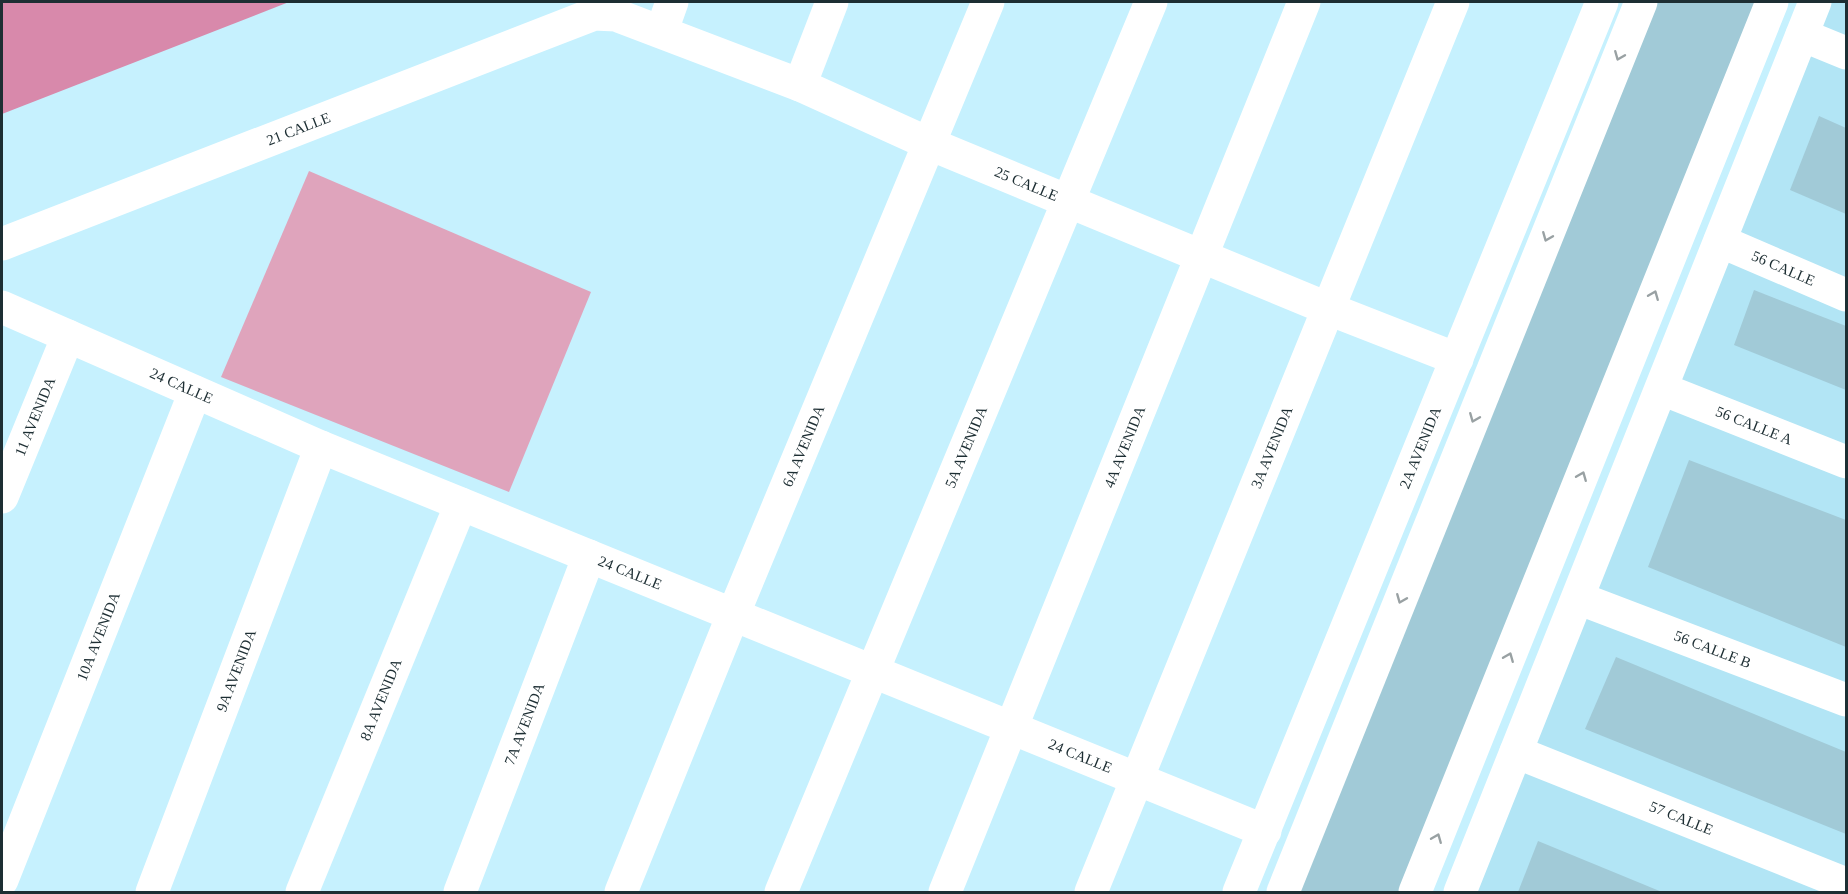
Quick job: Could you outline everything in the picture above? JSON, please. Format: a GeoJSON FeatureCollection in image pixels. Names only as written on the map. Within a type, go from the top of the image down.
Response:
{"type":"FeatureCollection","features":[{"type":"Feature","properties":{"kind":"street"},"geometry":{"type":"LineString","coordinates":[[800,85],[832,2]]}},
{"type":"Feature","properties":{"kind":"street","name":"6A AVENIDA"},"geometry":{"type":"LineString","coordinates":[[621,892],[733,615],[988,2]]}},
{"type":"Feature","properties":{"kind":"street","name":"5A AVENIDA"},"geometry":{"type":"LineString","coordinates":[[781,892],[1151,2]]}},
{"type":"Feature","properties":{"kind":"street","name":"4A AVENIDA"},"geometry":{"type":"LineString","coordinates":[[945,892],[1304,2]]}},
{"type":"Feature","properties":{"kind":"street","name":"3A AVENIDA"},"geometry":{"type":"LineString","coordinates":[[1091,892],[1453,2]]}},
{"type":"Feature","properties":{"kind":"street","name":"2A AVENIDA"},"geometry":{"type":"LineString","coordinates":[[1239,892],[1602,2]]}},
{"type":"Feature","properties":{"kind":"street"},"geometry":{"type":"LineString","coordinates":[[1283,892],[1641,2]]}},
{"type":"Feature","properties":{"kind":"street"},"geometry":{"type":"LineString","coordinates":[[1415,892],[1772,2]]}},
{"type":"Feature","properties":{"kind":"street"},"geometry":{"type":"LineString","coordinates":[[1460,892],[1815,2]]}},
{"type":"Feature","properties":{"kind":"street","name":"25 CALLE"},"geometry":{"type":"LineString","coordinates":[[594,14],[667,16],[800,85],[930,144],[1456,359]]}},
{"type":"Feature","properties":{"kind":"street","name":"21 CALLE"},"geometry":{"type":"LineString","coordinates":[[2,244],[594,14]]}},
{"type":"Feature","properties":{"kind":"street"},"geometry":{"type":"LineString","coordinates":[[1802,35],[1846,53]]}},
{"type":"Feature","properties":{"kind":"street","name":"56 CALLE"},"geometry":{"type":"LineString","coordinates":[[1720,241],[1846,295]]}},
{"type":"Feature","properties":{"kind":"street","name":"24 CALLE"},"geometry":{"type":"LineString","coordinates":[[2,306],[321,447],[1265,831]]}},
{"type":"Feature","properties":{"kind":"street","name":"11 AVENIDA"},"geometry":{"type":"LineString","coordinates":[[2,497],[68,336]]}},
{"type":"Feature","properties":{"kind":"street","name":"56 CALLE A"},"geometry":{"type":"LineString","coordinates":[[1662,389],[1846,462]]}},
{"type":"Feature","properties":{"kind":"street","name":"10A AVENIDA"},"geometry":{"type":"LineString","coordinates":[[2,880],[195,392]]}},
{"type":"Feature","properties":{"kind":"street","name":"9A AVENIDA"},"geometry":{"type":"LineString","coordinates":[[152,892],[321,447]]}},
{"type":"Feature","properties":{"kind":"street","name":"8A AVENIDA"},"geometry":{"type":"LineString","coordinates":[[302,892],[461,504]]}},
{"type":"Feature","properties":{"kind":"street","name":"7A AVENIDA"},"geometry":{"type":"LineString","coordinates":[[460,892],[589,556]]}},
{"type":"Feature","properties":{"kind":"street","name":"56 CALLE B"},"geometry":{"type":"LineString","coordinates":[[1578,598],[1846,700]]}},
{"type":"Feature","properties":{"kind":"street","name":"57 CALLE"},"geometry":{"type":"LineString","coordinates":[[1516,752],[1846,884]]}},
{"type":"Feature","properties":{"kind":"street"},"geometry":{"type":"LineString","coordinates":[[2,887],[16,892]]}},
{"type":"Feature","properties":{"kind":"shaded area"},"geometry":{"type":"Polygon","coordinates":[[[2,2],[289,2],[2,114],[2,2]]]}},
{"type":"Feature","properties":{"kind":"shaded area"},"geometry":{"type":"Polygon","coordinates":[[[1803,2],[1846,2],[1846,892],[1449,892],[1803,2]]]}},
{"type":"Feature","properties":{"kind":"shaded area"},"geometry":{"type":"Polygon","coordinates":[[[309,171],[591,292],[509,492],[221,377],[309,171]]]}},
{"type":"Feature","properties":{"kind":"building"},"geometry":{"type":"Polygon","coordinates":[[[1656,2],[1760,2],[1401,892],[1298,892],[1656,2]]]}},
{"type":"Feature","properties":{"kind":"building"},"geometry":{"type":"Polygon","coordinates":[[[1819,116],[1846,128],[1846,214],[1790,190],[1819,116]]]}},
{"type":"Feature","properties":{"kind":"building"},"geometry":{"type":"Polygon","coordinates":[[[1754,290],[1846,326],[1846,390],[1734,345],[1754,290]]]}},
{"type":"Feature","properties":{"kind":"building"},"geometry":{"type":"Polygon","coordinates":[[[1689,460],[1846,520],[1846,647],[1648,567],[1689,460]]]}},
{"type":"Feature","properties":{"kind":"building"},"geometry":{"type":"Polygon","coordinates":[[[1616,657],[1846,752],[1846,834],[1585,729],[1616,657]]]}},
{"type":"Feature","properties":{"kind":"building"},"geometry":{"type":"Polygon","coordinates":[[[1538,841],[1662,892],[1518,892],[1538,841]]]}}]}
